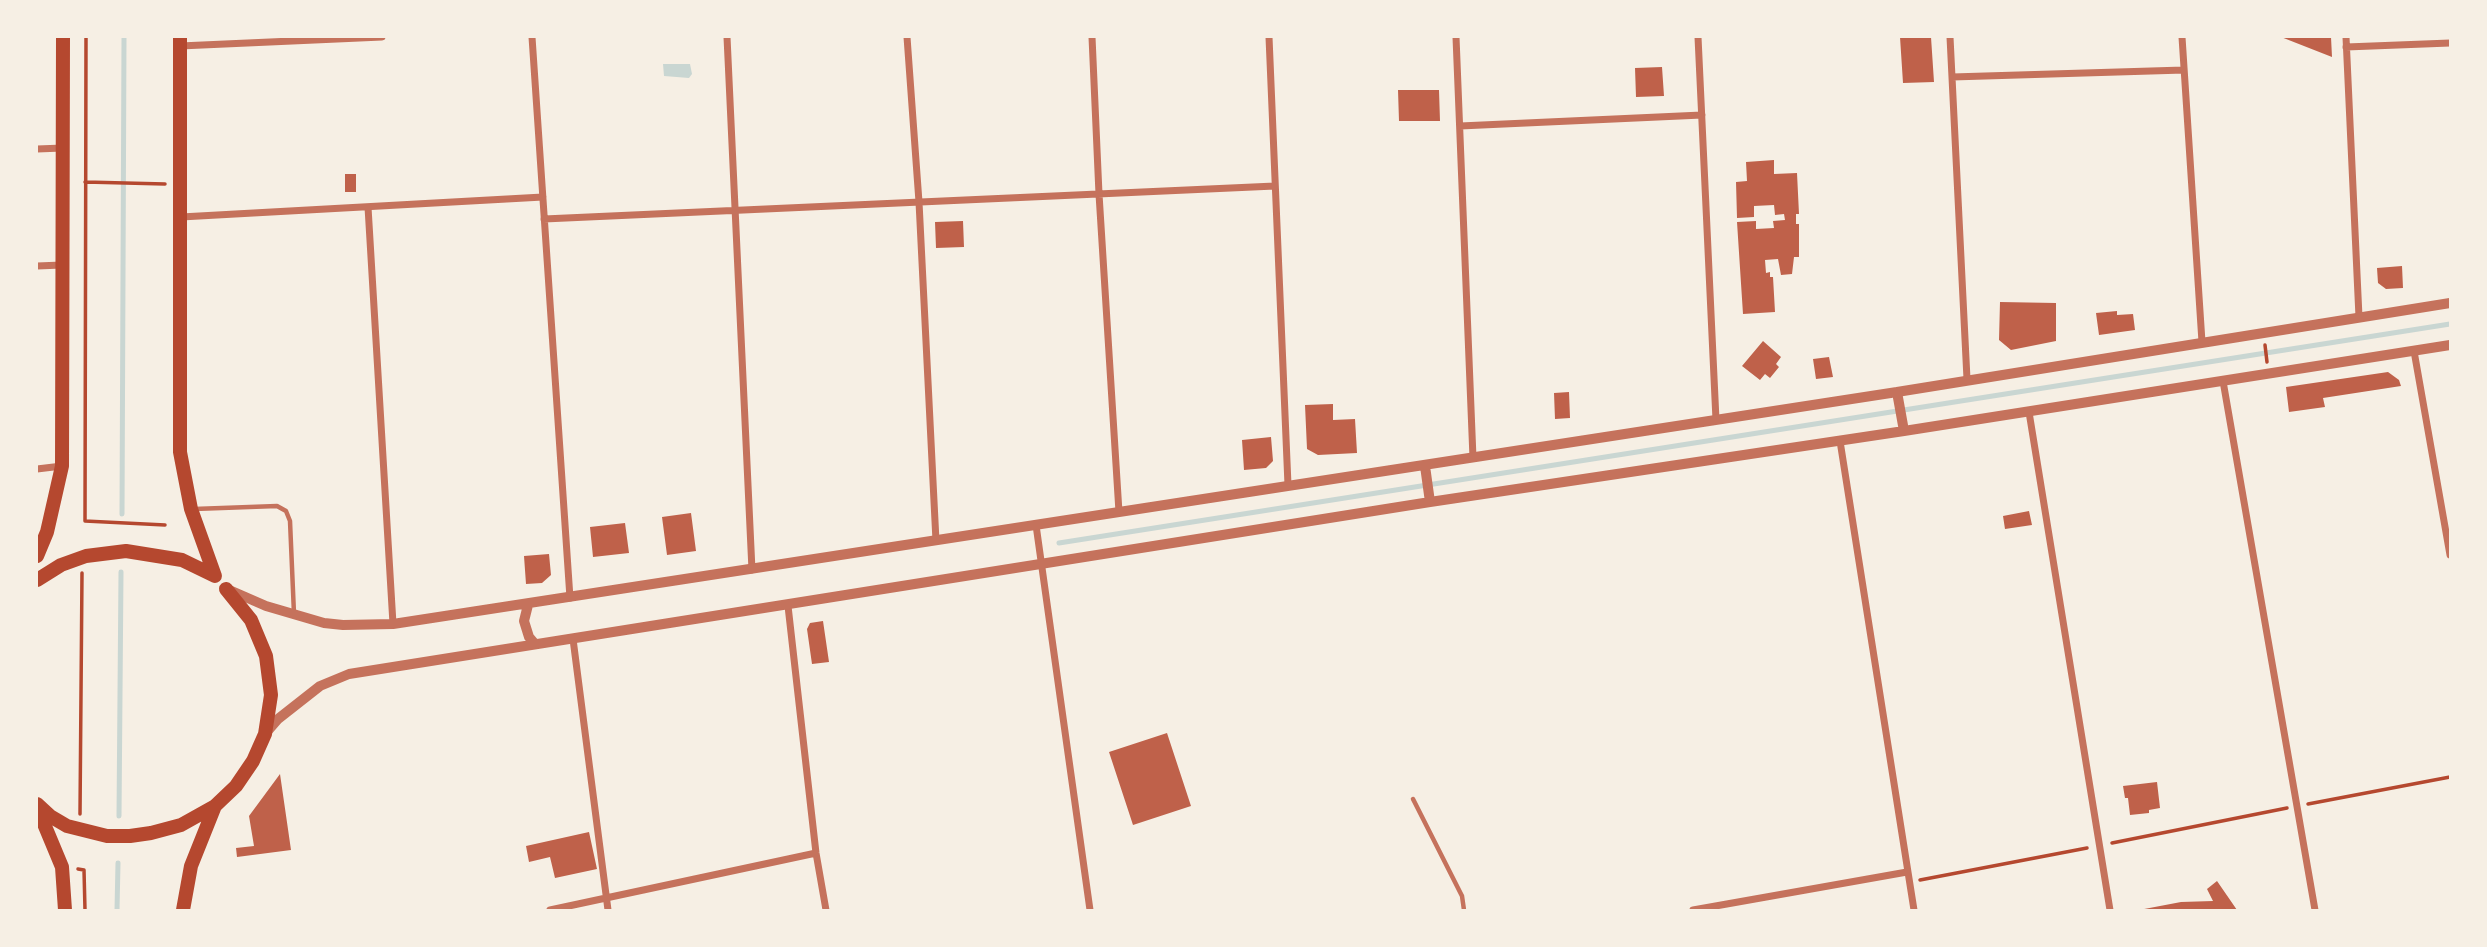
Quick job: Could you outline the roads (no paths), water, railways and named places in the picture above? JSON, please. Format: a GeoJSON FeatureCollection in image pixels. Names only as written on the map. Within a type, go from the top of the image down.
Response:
{"type":"FeatureCollection","features":[{"type":"Feature","properties":{"kind":"highway"},"geometry":{"type":"LineString","coordinates":[[37,556],[47,532],[62,466],[62,37]]}},
{"type":"Feature","properties":{"kind":"highway"},"geometry":{"type":"LineString","coordinates":[[37,580],[61,565],[84,556],[126,551],[182,560],[215,576],[191,509],[180,452],[180,41]]}},
{"type":"Feature","properties":{"kind":"highway"},"geometry":{"type":"LineString","coordinates":[[37,805],[50,816],[83,831],[107,836],[151,834],[181,825],[215,806],[236,786],[253,761],[265,734],[271,695],[266,656],[251,620],[226,589]]}},
{"type":"Feature","properties":{"kind":"highway"},"geometry":{"type":"LineString","coordinates":[[37,805],[62,867],[65,910]]}},
{"type":"Feature","properties":{"kind":"highway"},"geometry":{"type":"LineString","coordinates":[[183,910],[191,866],[215,806]]}},
{"type":"Feature","properties":{"kind":"street"},"geometry":{"type":"LineString","coordinates":[[180,41],[382,37]]}},
{"type":"Feature","properties":{"kind":"street"},"geometry":{"type":"LineString","coordinates":[[532,37],[570,598]]}},
{"type":"Feature","properties":{"kind":"street"},"geometry":{"type":"LineString","coordinates":[[727,37],[751,570]]}},
{"type":"Feature","properties":{"kind":"street"},"geometry":{"type":"LineString","coordinates":[[907,37],[919,202],[936,541]]}},
{"type":"Feature","properties":{"kind":"street"},"geometry":{"type":"LineString","coordinates":[[1092,37],[1119,512]]}},
{"type":"Feature","properties":{"kind":"street"},"geometry":{"type":"LineString","coordinates":[[1269,37],[1288,485]]}},
{"type":"Feature","properties":{"kind":"street"},"geometry":{"type":"LineString","coordinates":[[1456,37],[1473,458]]}},
{"type":"Feature","properties":{"kind":"street"},"geometry":{"type":"LineString","coordinates":[[1698,37],[1716,420]]}},
{"type":"Feature","properties":{"kind":"street"},"geometry":{"type":"LineString","coordinates":[[1950,37],[1968,379]]}},
{"type":"Feature","properties":{"kind":"street"},"geometry":{"type":"LineString","coordinates":[[2182,37],[2202,342]]}},
{"type":"Feature","properties":{"kind":"street"},"geometry":{"type":"LineString","coordinates":[[2346,37],[2359,317]]}},
{"type":"Feature","properties":{"kind":"street"},"geometry":{"type":"LineString","coordinates":[[2346,47],[2450,43]]}},
{"type":"Feature","properties":{"kind":"street"},"geometry":{"type":"LineString","coordinates":[[1952,77],[2184,70]]}},
{"type":"Feature","properties":{"kind":"street"},"geometry":{"type":"LineString","coordinates":[[1460,126],[1702,115]]}},
{"type":"Feature","properties":{"kind":"street"},"geometry":{"type":"LineString","coordinates":[[37,149],[62,148]]}},
{"type":"Feature","properties":{"kind":"street"},"geometry":{"type":"LineString","coordinates":[[544,219],[1275,186]]}},
{"type":"Feature","properties":{"kind":"street"},"geometry":{"type":"LineString","coordinates":[[180,217],[543,197]]}},
{"type":"Feature","properties":{"kind":"street"},"geometry":{"type":"LineString","coordinates":[[368,207],[393,624]]}},
{"type":"Feature","properties":{"kind":"street"},"geometry":{"type":"LineString","coordinates":[[37,266],[62,265]]}},
{"type":"Feature","properties":{"kind":"street"},"geometry":{"type":"LineString","coordinates":[[226,589],[294,615],[343,625],[393,624],[1288,485],[1425,470],[1473,458],[1716,420],[1897,396],[1968,379],[2450,303]]}},
{"type":"Feature","properties":{"kind":"street"},"geometry":{"type":"LineString","coordinates":[[265,734],[278,719],[320,686],[349,674],[1041,566],[1429,497],[1840,441],[1903,426],[2029,412],[2450,345]]}},
{"type":"Feature","properties":{"kind":"street"},"geometry":{"type":"LineString","coordinates":[[2414,351],[2450,555]]}},
{"type":"Feature","properties":{"kind":"street"},"geometry":{"type":"LineString","coordinates":[[2223,381],[2315,910]]}},
{"type":"Feature","properties":{"kind":"street"},"geometry":{"type":"LineString","coordinates":[[1897,396],[1903,426]]}},
{"type":"Feature","properties":{"kind":"street"},"geometry":{"type":"LineString","coordinates":[[2029,412],[2110,910]]}},
{"type":"Feature","properties":{"kind":"street"},"geometry":{"type":"LineString","coordinates":[[1840,441],[1914,910]]}},
{"type":"Feature","properties":{"kind":"street"},"geometry":{"type":"LineString","coordinates":[[37,469],[62,466]]}},
{"type":"Feature","properties":{"kind":"street"},"geometry":{"type":"LineString","coordinates":[[1425,470],[1429,497]]}},
{"type":"Feature","properties":{"kind":"street"},"geometry":{"type":"LineString","coordinates":[[1036,526],[1090,910]]}},
{"type":"Feature","properties":{"kind":"street"},"geometry":{"type":"LineString","coordinates":[[528,604],[525,612],[526,629],[535,644]]}},
{"type":"Feature","properties":{"kind":"street"},"geometry":{"type":"LineString","coordinates":[[788,606],[816,853],[826,910]]}},
{"type":"Feature","properties":{"kind":"street"},"geometry":{"type":"LineString","coordinates":[[573,639],[608,910]]}},
{"type":"Feature","properties":{"kind":"street"},"geometry":{"type":"LineString","coordinates":[[550,910],[816,853]]}},
{"type":"Feature","properties":{"kind":"street"},"geometry":{"type":"LineString","coordinates":[[1692,910],[1907,872]]}},
{"type":"Feature","properties":{"kind":"lane"},"geometry":{"type":"LineString","coordinates":[[191,509],[277,506],[286,511],[290,521],[294,615]]}},
{"type":"Feature","properties":{"kind":"lane"},"geometry":{"type":"LineString","coordinates":[[1413,799],[1462,896],[1464,910]]}},
{"type":"Feature","properties":{"kind":"waterway"},"geometry":{"type":"LineString","coordinates":[[122,514],[124,37]]}},
{"type":"Feature","properties":{"kind":"waterway"},"geometry":{"type":"LineString","coordinates":[[1059,543],[2450,324]]}},
{"type":"Feature","properties":{"kind":"waterway"},"geometry":{"type":"LineString","coordinates":[[119,816],[121,572]]}},
{"type":"Feature","properties":{"kind":"waterway"},"geometry":{"type":"LineString","coordinates":[[117,910],[118,863]]}}]}
